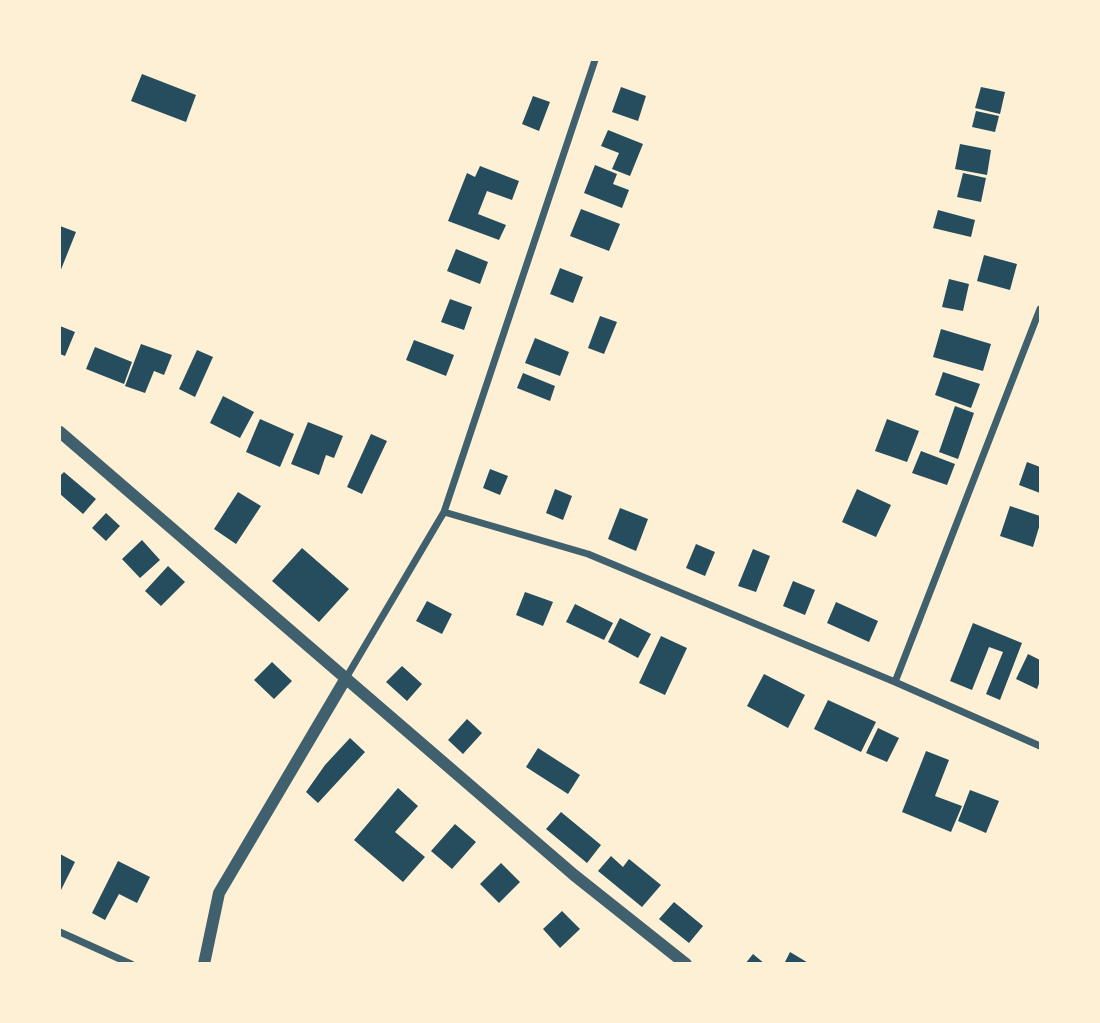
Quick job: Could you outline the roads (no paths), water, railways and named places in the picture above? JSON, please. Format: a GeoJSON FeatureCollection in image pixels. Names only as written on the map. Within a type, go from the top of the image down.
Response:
{"type":"FeatureCollection","features":[{"type":"Feature","properties":{"kind":"street"},"geometry":{"type":"LineString","coordinates":[[204,964],[219,892],[444,512],[595,60]]}},
{"type":"Feature","properties":{"kind":"street"},"geometry":{"type":"LineString","coordinates":[[895,682],[1041,309]]}},
{"type":"Feature","properties":{"kind":"street"},"geometry":{"type":"LineString","coordinates":[[60,432],[575,875],[686,964]]}},
{"type":"Feature","properties":{"kind":"street"},"geometry":{"type":"LineString","coordinates":[[444,512],[588,554],[1041,746]]}},
{"type":"Feature","properties":{"kind":"street"},"geometry":{"type":"LineString","coordinates":[[60,932],[131,964]]}}]}
